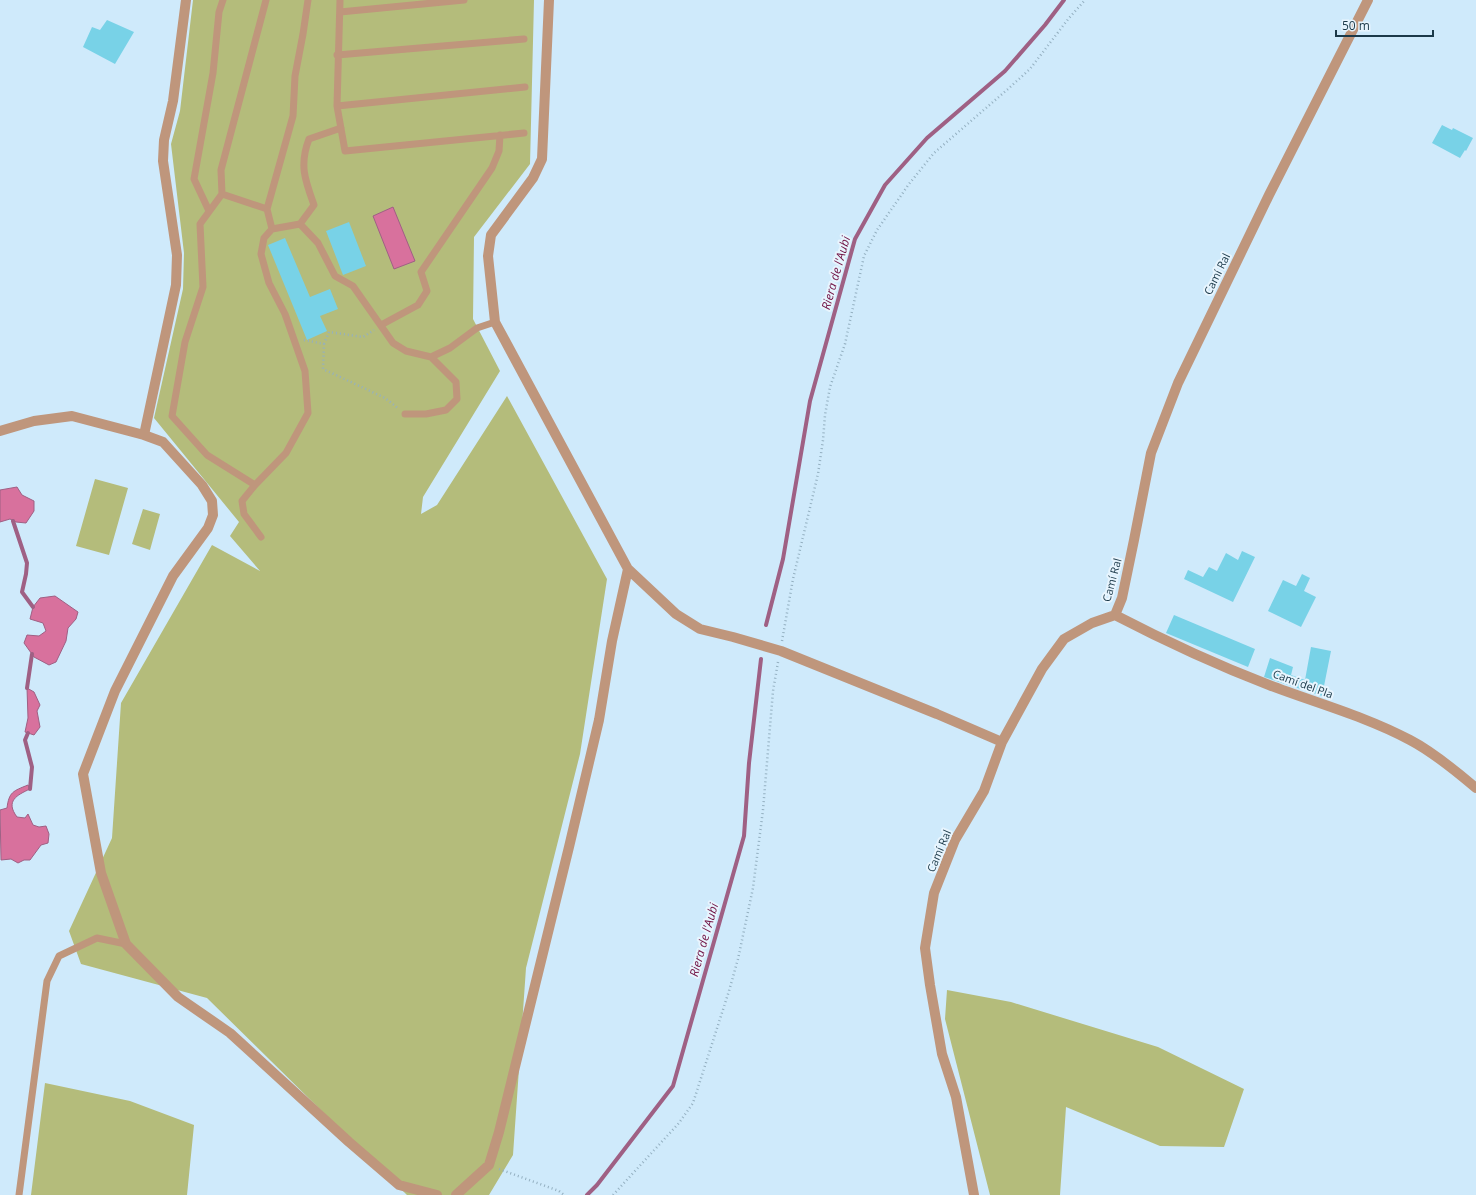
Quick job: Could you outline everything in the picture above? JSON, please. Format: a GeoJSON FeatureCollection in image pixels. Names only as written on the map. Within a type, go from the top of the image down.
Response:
{"type":"FeatureCollection","features":[{"type":"Feature","properties":{"kind":"street"},"geometry":{"type":"LineString","coordinates":[[144,435],[176,285],[177,255],[163,161],[164,140],[173,101],[186,0]]}},
{"type":"Feature","properties":{"kind":"street"},"geometry":{"type":"LineString","coordinates":[[549,0],[542,159],[533,178],[491,235],[488,256],[494,322],[628,569],[676,614],[700,629],[781,651],[1002,742]]}},
{"type":"Feature","properties":{"kind":"street","name":"Camí Ral"},"geometry":{"type":"LineString","coordinates":[[974,1195],[956,1097],[942,1054],[925,948],[934,893],[955,840],[984,791],[1002,742],[1042,669],[1064,639],[1092,623],[1115,615],[1122,598],[1150,453],[1178,383],[1268,195],[1368,0]]}},
{"type":"Feature","properties":{"kind":"street"},"geometry":{"type":"LineString","coordinates":[[0,431],[34,421],[72,416],[144,435],[163,442],[202,485],[212,501],[213,515],[208,528],[173,576],[128,664],[115,691],[83,774],[100,873],[126,944],[178,997],[230,1033],[349,1142],[399,1185],[438,1195]]}},
{"type":"Feature","properties":{"kind":"street"},"geometry":{"type":"LineString","coordinates":[[456,1195],[489,1165],[499,1132],[599,720],[612,641],[628,569]]}},
{"type":"Feature","properties":{"kind":"street","name":"Camí del Pla"},"geometry":{"type":"LineString","coordinates":[[1115,615],[1176,645],[1254,679],[1300,697],[1361,717],[1411,740],[1454,770],[1476,788]]}},
{"type":"Feature","properties":{"kind":"lane"},"geometry":{"type":"LineString","coordinates":[[209,211],[194,179],[213,73],[219,12],[223,0]]}},
{"type":"Feature","properties":{"kind":"lane"},"geometry":{"type":"LineString","coordinates":[[255,485],[207,455],[172,416],[185,342],[203,287],[200,224],[222,194],[221,170],[266,0]]}},
{"type":"Feature","properties":{"kind":"lane"},"geometry":{"type":"LineString","coordinates":[[272,229],[267,209],[293,116],[295,76],[304,34],[308,0]]}},
{"type":"Feature","properties":{"kind":"lane"},"geometry":{"type":"LineString","coordinates":[[340,0],[337,106],[345,151],[524,133]]}},
{"type":"Feature","properties":{"kind":"lane"},"geometry":{"type":"LineString","coordinates":[[340,12],[464,0]]}},
{"type":"Feature","properties":{"kind":"lane"},"geometry":{"type":"LineString","coordinates":[[338,55],[524,39]]}},
{"type":"Feature","properties":{"kind":"lane"},"geometry":{"type":"LineString","coordinates":[[337,106],[525,87]]}},
{"type":"Feature","properties":{"kind":"lane"},"geometry":{"type":"LineString","coordinates":[[260,537],[244,514],[242,501],[255,485],[286,453],[308,413],[305,371],[285,314],[269,283],[261,254],[264,238],[272,229],[300,224],[314,205],[304,178],[304,152],[309,139],[341,128]]}},
{"type":"Feature","properties":{"kind":"lane"},"geometry":{"type":"LineString","coordinates":[[381,325],[418,306],[427,292],[421,272],[492,168],[499,151],[500,135]]}},
{"type":"Feature","properties":{"kind":"lane"},"geometry":{"type":"LineString","coordinates":[[222,194],[267,209]]}},
{"type":"Feature","properties":{"kind":"lane"},"geometry":{"type":"LineString","coordinates":[[300,224],[318,243],[335,276],[353,286],[393,343],[406,352],[431,357],[456,382],[457,399],[446,410],[426,414],[405,414]]}},
{"type":"Feature","properties":{"kind":"lane"},"geometry":{"type":"LineString","coordinates":[[431,357],[450,348],[477,328],[494,322]]}},
{"type":"Feature","properties":{"kind":"lane"},"geometry":{"type":"LineString","coordinates":[[19,1195],[47,981],[59,956],[97,938],[126,944]]}},
{"type":"Feature","properties":{"kind":"path"},"geometry":{"type":"LineString","coordinates":[[613,1195],[679,1123],[693,1102],[738,959],[753,888],[763,810],[773,691],[793,579],[818,474],[830,387],[845,344],[864,256],[877,230],[909,184],[934,153],[1030,69],[1069,18],[1086,0]]}},
{"type":"Feature","properties":{"kind":"path"},"geometry":{"type":"LineString","coordinates":[[381,325],[363,337],[329,332],[324,344],[323,369],[385,398],[405,414]]}},
{"type":"Feature","properties":{"kind":"path"},"geometry":{"type":"LineString","coordinates":[[294,338],[324,344]]}},
{"type":"Feature","properties":{"kind":"path"},"geometry":{"type":"LineString","coordinates":[[489,1165],[558,1191],[564,1195]]}},
{"type":"Feature","properties":{"kind":"green space"},"geometry":{"type":"Polygon","coordinates":[[[193,0],[534,0],[530,164],[474,237],[473,319],[500,371],[423,497],[421,514],[437,505],[507,396],[607,579],[580,754],[526,968],[513,1155],[489,1195],[407,1195],[207,998],[81,964],[69,931],[112,838],[121,703],[212,545],[260,571],[230,536],[239,522],[154,418],[183,289],[184,253],[171,144],[180,111],[193,0]]]}},
{"type":"Feature","properties":{"kind":"green space"},"geometry":{"type":"Polygon","coordinates":[[[95,479],[128,488],[109,555],[76,546],[95,479]]]}},
{"type":"Feature","properties":{"kind":"green space"},"geometry":{"type":"Polygon","coordinates":[[[143,509],[160,514],[150,550],[132,544],[143,509]]]}},
{"type":"Feature","properties":{"kind":"green space"},"geometry":{"type":"Polygon","coordinates":[[[947,990],[1011,1002],[1158,1047],[1244,1089],[1224,1147],[1160,1146],[1066,1107],[1060,1195],[990,1195],[945,1019],[947,990]]]}},
{"type":"Feature","properties":{"kind":"green space"},"geometry":{"type":"Polygon","coordinates":[[[45,1083],[130,1101],[194,1125],[187,1195],[31,1195],[45,1083]]]}},
{"type":"Feature","properties":{"kind":"shaded area"},"geometry":{"type":"Polygon","coordinates":[[[393,207],[415,261],[394,269],[373,216],[393,207]]]}},
{"type":"Feature","properties":{"kind":"shaded area"},"geometry":{"type":"Polygon","coordinates":[[[17,487],[22,495],[34,501],[34,511],[26,523],[16,522],[10,519],[0,522],[0,490],[17,487]]]}},
{"type":"Feature","properties":{"kind":"shaded area"},"geometry":{"type":"Polygon","coordinates":[[[55,596],[78,612],[76,619],[68,628],[66,641],[56,662],[49,665],[34,657],[24,643],[27,635],[39,636],[46,631],[43,623],[30,619],[33,607],[40,598],[55,596]]]}},
{"type":"Feature","properties":{"kind":"shaded area"},"geometry":{"type":"Polygon","coordinates":[[[27,688],[34,692],[40,705],[37,711],[40,727],[34,735],[25,732],[28,718],[27,688]]]}},
{"type":"Feature","properties":{"kind":"shaded area"},"geometry":{"type":"Polygon","coordinates":[[[28,785],[30,789],[14,799],[12,807],[17,817],[25,818],[28,814],[33,825],[39,827],[46,826],[49,834],[48,843],[41,845],[30,860],[24,860],[18,863],[11,859],[1,860],[0,810],[7,808],[9,798],[13,793],[28,785]]]}},
{"type":"Feature","properties":{"kind":"building"},"geometry":{"type":"Polygon","coordinates":[[[107,20],[134,32],[115,64],[83,47],[92,27],[100,30],[107,20]]]}},
{"type":"Feature","properties":{"kind":"building"},"geometry":{"type":"Polygon","coordinates":[[[1442,125],[1452,130],[1453,128],[1473,138],[1466,151],[1465,150],[1460,158],[1432,143],[1442,125]]]}},
{"type":"Feature","properties":{"kind":"building"},"geometry":{"type":"Polygon","coordinates":[[[349,222],[366,266],[343,275],[326,231],[349,222]]]}},
{"type":"Feature","properties":{"kind":"building"},"geometry":{"type":"Polygon","coordinates":[[[285,238],[310,297],[330,289],[338,309],[320,316],[327,331],[307,340],[268,245],[285,238]]]}},
{"type":"Feature","properties":{"kind":"building"},"geometry":{"type":"Polygon","coordinates":[[[1242,551],[1255,557],[1233,602],[1184,579],[1188,570],[1203,577],[1209,567],[1217,571],[1226,553],[1238,560],[1242,551]]]}},
{"type":"Feature","properties":{"kind":"building"},"geometry":{"type":"Polygon","coordinates":[[[1302,574],[1310,578],[1304,591],[1316,597],[1301,627],[1268,611],[1283,580],[1296,586],[1302,574]]]}},
{"type":"Feature","properties":{"kind":"building"},"geometry":{"type":"Polygon","coordinates":[[[1174,615],[1255,649],[1248,667],[1166,633],[1174,615]]]}},
{"type":"Feature","properties":{"kind":"building"},"geometry":{"type":"Polygon","coordinates":[[[1311,647],[1331,651],[1322,696],[1264,677],[1270,658],[1293,667],[1291,675],[1305,680],[1311,647]]]}},
{"type":"Feature","properties":{"kind":"waterway","name":"Riera de l'Aubi"},"geometry":{"type":"LineString","coordinates":[[766,625],[783,559],[810,401],[855,239],[885,185],[927,138],[1005,71],[1045,25],[1064,0]]}},
{"type":"Feature","properties":{"kind":"waterway"},"geometry":{"type":"LineString","coordinates":[[13,521],[27,563],[22,592],[33,607]]}},
{"type":"Feature","properties":{"kind":"waterway"},"geometry":{"type":"LineString","coordinates":[[27,688],[32,654]]}},
{"type":"Feature","properties":{"kind":"waterway","name":"Riera de l'Aubi"},"geometry":{"type":"LineString","coordinates":[[587,1195],[597,1185],[673,1086],[744,836],[749,763],[761,659]]}},
{"type":"Feature","properties":{"kind":"waterway"},"geometry":{"type":"LineString","coordinates":[[28,733],[25,740],[32,767],[30,789]]}}]}
